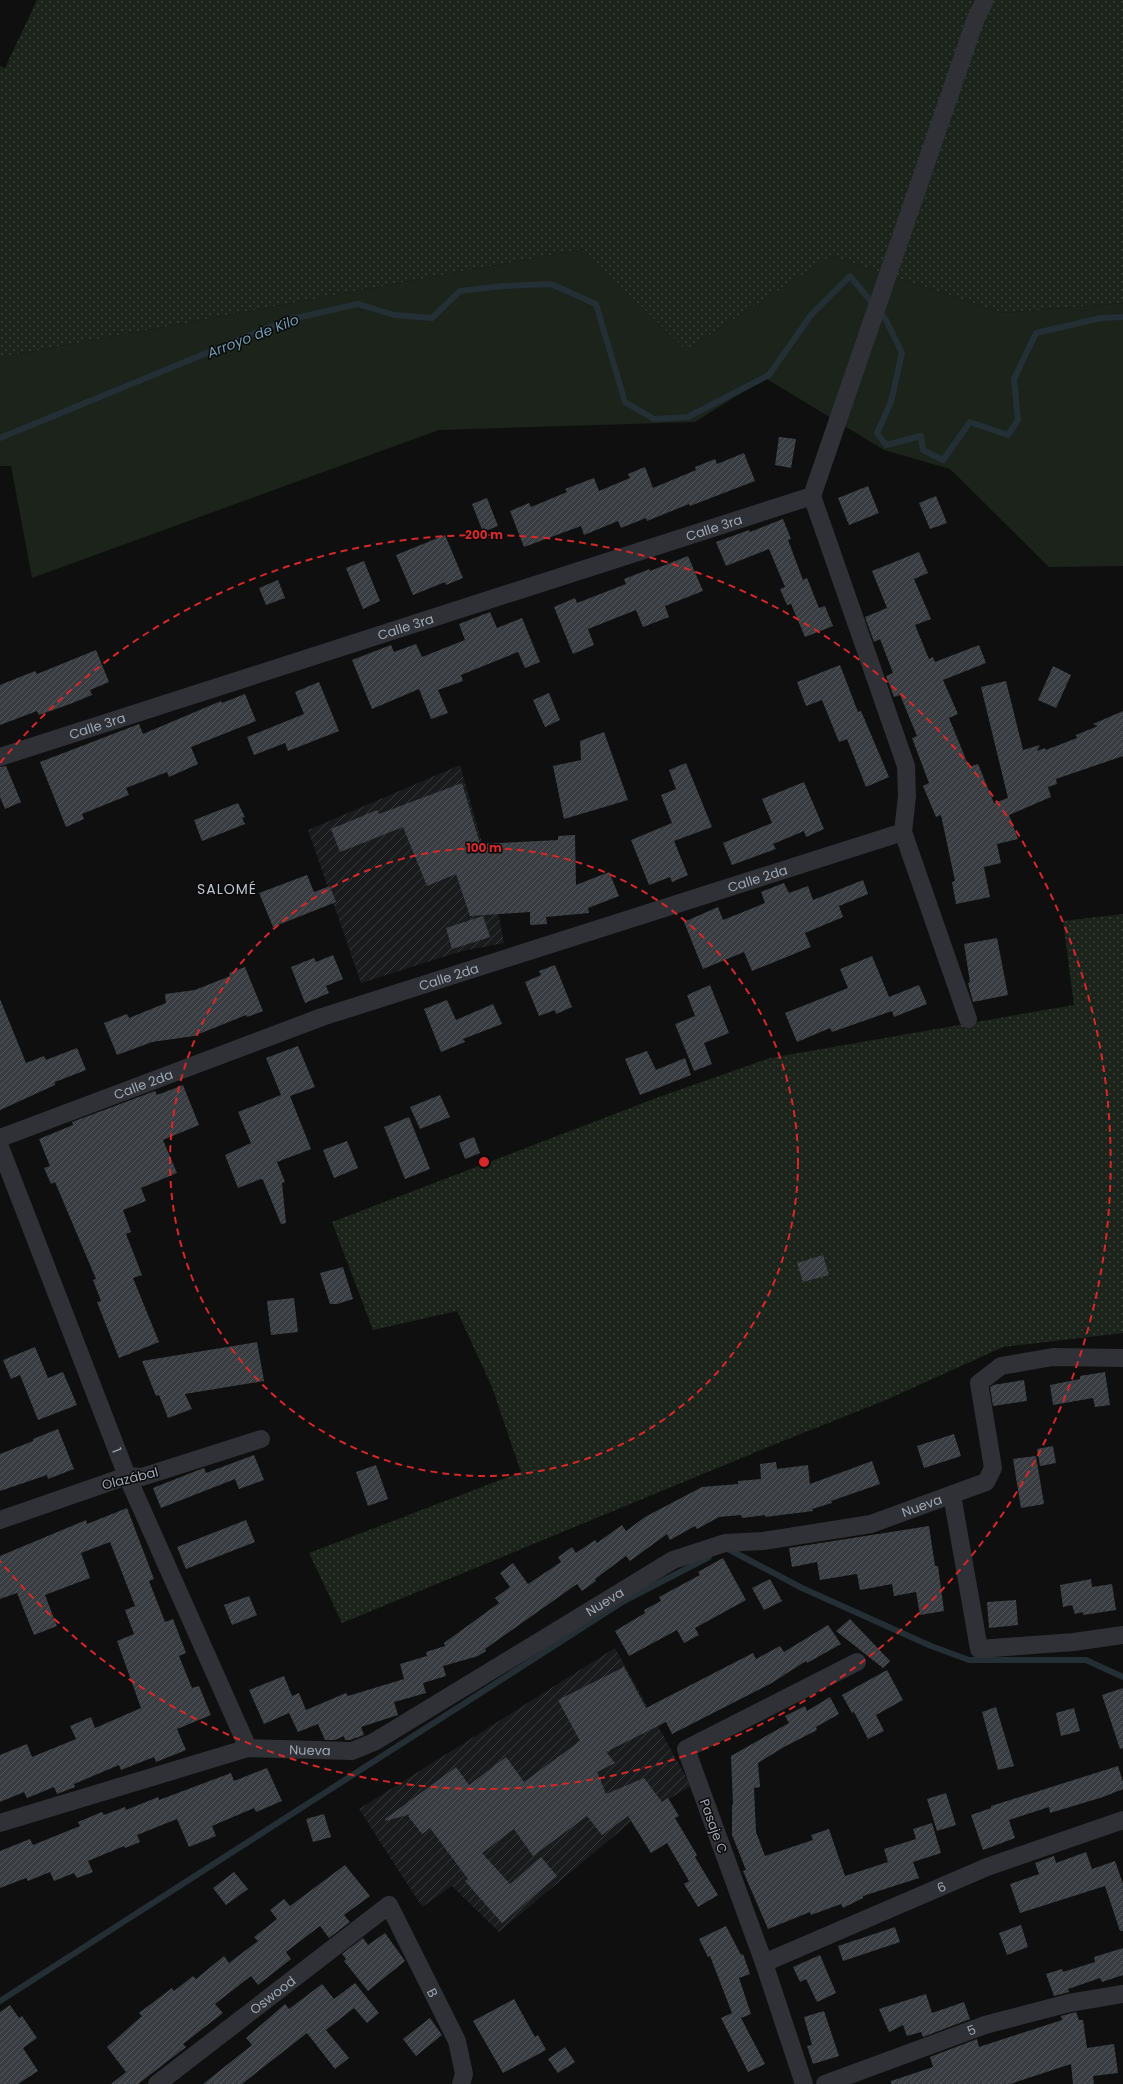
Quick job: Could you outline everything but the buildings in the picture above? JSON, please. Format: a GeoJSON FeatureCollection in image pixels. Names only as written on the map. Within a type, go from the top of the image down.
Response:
{"type":"FeatureCollection","features":[{"type":"Feature","properties":{"kind":"street"},"geometry":{"type":"LineString","coordinates":[[968,1019],[903,832],[907,796],[906,766],[812,496],[976,18],[986,0]]}},
{"type":"Feature","properties":{"kind":"street","name":"Calle 3ra"},"geometry":{"type":"LineString","coordinates":[[0,757],[812,496]]}},
{"type":"Feature","properties":{"kind":"street","name":"Calle 2da"},"geometry":{"type":"LineString","coordinates":[[0,1138],[322,1017],[903,832]]}},
{"type":"Feature","properties":{"kind":"street","name":"1"},"geometry":{"type":"LineString","coordinates":[[0,1147],[127,1476],[248,1748]]}},
{"type":"Feature","properties":{"kind":"street","name":"Nueva"},"geometry":{"type":"LineString","coordinates":[[0,1823],[248,1748],[352,1751],[374,1742],[673,1560],[725,1543],[763,1541],[871,1524],[986,1482],[993,1468],[979,1383],[1001,1366],[1053,1357],[1123,1358]]}},
{"type":"Feature","properties":{"kind":"street","name":"Olazábal"},"geometry":{"type":"LineString","coordinates":[[0,1520],[127,1476],[142,1477],[261,1439]]}},
{"type":"Feature","properties":{"kind":"street"},"geometry":{"type":"LineString","coordinates":[[952,1495],[979,1649],[1074,1642],[1123,1635]]}},
{"type":"Feature","properties":{"kind":"street","name":"Pasaje C"},"geometry":{"type":"LineString","coordinates":[[804,2084],[764,1963],[686,1749],[857,1662]]}},
{"type":"Feature","properties":{"kind":"street","name":"6"},"geometry":{"type":"LineString","coordinates":[[764,1963],[986,1867],[1123,1820]]}},
{"type":"Feature","properties":{"kind":"street","name":"Oswood"},"geometry":{"type":"LineString","coordinates":[[157,2084],[389,1905]]}},
{"type":"Feature","properties":{"kind":"street","name":"B"},"geometry":{"type":"LineString","coordinates":[[389,1905],[457,2041],[464,2074],[461,2084]]}},
{"type":"Feature","properties":{"kind":"street","name":"5"},"geometry":{"type":"LineString","coordinates":[[825,2084],[985,2025],[1069,2003],[1123,1994]]}},
{"type":"Feature","properties":{"kind":"shaded area"},"geometry":{"type":"Polygon","coordinates":[[[37,0],[1123,0],[1123,303],[1002,313],[831,256],[686,350],[583,249],[7,356],[0,356],[0,66],[5,68],[37,0]]]}},
{"type":"Feature","properties":{"kind":"shaded area"},"geometry":{"type":"Polygon","coordinates":[[[583,249],[686,350],[831,256],[1002,313],[1123,303],[1123,566],[1049,567],[950,469],[884,450],[765,378],[695,422],[439,430],[32,578],[11,466],[0,466],[0,356],[7,356],[583,249]]]}},
{"type":"Feature","properties":{"kind":"shaded area"},"geometry":{"type":"Polygon","coordinates":[[[460,765],[491,875],[504,943],[462,951],[361,983],[308,830],[460,765]]]}},
{"type":"Feature","properties":{"kind":"shaded area"},"geometry":{"type":"Polygon","coordinates":[[[1123,914],[1123,1333],[1003,1347],[886,1400],[342,1623],[309,1553],[521,1472],[492,1387],[457,1311],[373,1330],[332,1222],[659,1097],[770,1058],[1074,1005],[1063,921],[1123,914]]]}},
{"type":"Feature","properties":{"kind":"shaded area"},"geometry":{"type":"Polygon","coordinates":[[[615,1648],[691,1786],[632,1821],[499,1932],[452,1886],[422,1907],[359,1809],[615,1648]]]}},
{"type":"Feature","properties":{"kind":"waterway","name":"Arroyo de Kilo"},"geometry":{"type":"LineString","coordinates":[[0,438],[287,320],[358,304],[394,315],[432,318],[460,291],[503,286],[551,284],[596,304],[625,402],[654,419],[688,417],[769,375],[811,315],[850,276],[886,320],[902,353],[891,402],[877,433],[886,445],[921,436],[923,450],[943,460],[970,422],[1008,435],[1018,420],[1014,379],[1036,333],[1101,318],[1123,317]]}},
{"type":"Feature","properties":{"kind":"waterway"},"geometry":{"type":"LineString","coordinates":[[726,1548],[802,1588],[931,1646],[969,1660],[1086,1660],[1123,1677]]}},
{"type":"Feature","properties":{"kind":"waterway"},"geometry":{"type":"LineString","coordinates":[[0,2001],[624,1601],[709,1557]]}},
{"type":"Feature","properties":{"kind":"district","name":"SALOMÉ"},"geometry":{"type":"Point","coordinates":[227,889]}}]}
